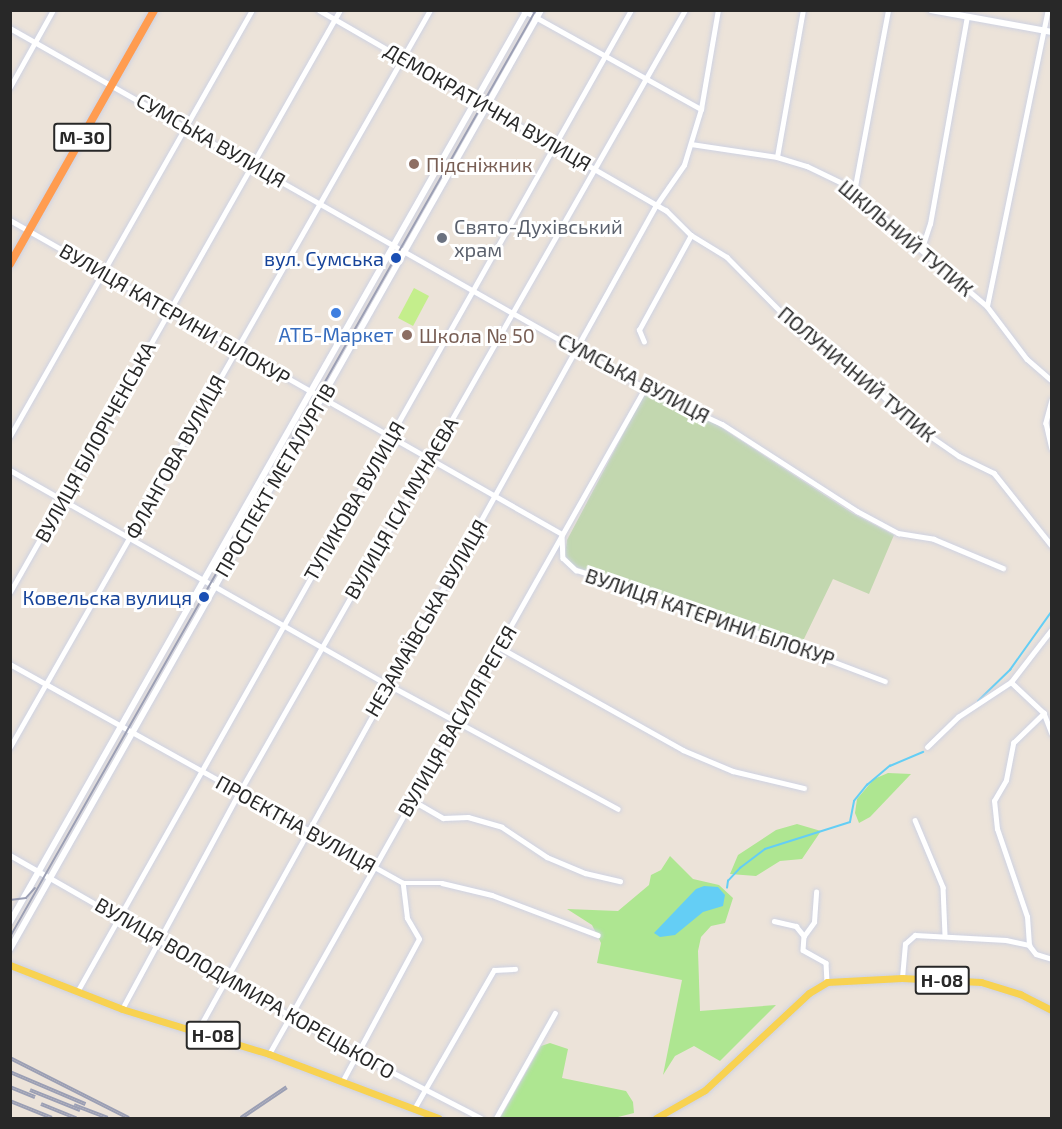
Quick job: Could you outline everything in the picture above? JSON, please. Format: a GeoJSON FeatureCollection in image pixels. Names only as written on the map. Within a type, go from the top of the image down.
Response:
{"type":"FeatureCollection","features":[{"type":"Feature","properties":{"kind":"highway","name":"М-30"},"geometry":{"type":"LineString","coordinates":[[10,264],[154,10]]}},
{"type":"Feature","properties":{"kind":"main road","name":"ПРОСПЕКТ МЕТАЛУРГІВ"},"geometry":{"type":"LineString","coordinates":[[10,949],[541,10]]}},
{"type":"Feature","properties":{"kind":"main road"},"geometry":{"type":"LineString","coordinates":[[932,10],[1048,32]]}},
{"type":"Feature","properties":{"kind":"main road","name":"ПРОСПЕКТ МЕТАЛУРГІВ"},"geometry":{"type":"LineString","coordinates":[[10,921],[122,727],[525,11]]}},
{"type":"Feature","properties":{"kind":"main road","name":"Н-08"},"geometry":{"type":"LineString","coordinates":[[10,965],[122,1009],[198,1030],[269,1054],[438,1119]]}},
{"type":"Feature","properties":{"kind":"main road","name":"Н-08"},"geometry":{"type":"LineString","coordinates":[[827,982],[902,978],[991,984],[1052,1010]]}},
{"type":"Feature","properties":{"kind":"main road"},"geometry":{"type":"LineString","coordinates":[[656,1119],[705,1090],[809,993],[827,982]]}},
{"type":"Feature","properties":{"kind":"street"},"geometry":{"type":"LineString","coordinates":[[10,87],[53,10]]}},
{"type":"Feature","properties":{"kind":"street"},"geometry":{"type":"LineString","coordinates":[[10,436],[252,10]]}},
{"type":"Feature","properties":{"kind":"street","name":"ДЕМОКРАТИЧНА ВУЛИЦЯ"},"geometry":{"type":"LineString","coordinates":[[319,10],[593,166],[655,207]]}},
{"type":"Feature","properties":{"kind":"street","name":"ВУЛИЦЯ БІЛОРІЧЕНСЬКА"},"geometry":{"type":"LineString","coordinates":[[10,592],[340,10]]}},
{"type":"Feature","properties":{"kind":"street","name":"ФЛАНГОВА ВУЛИЦЯ"},"geometry":{"type":"LineString","coordinates":[[10,747],[430,10]]}},
{"type":"Feature","properties":{"kind":"street","name":"ТУПИКОВА ВУЛИЦЯ"},"geometry":{"type":"LineString","coordinates":[[76,992],[476,289],[631,10]]}},
{"type":"Feature","properties":{"kind":"street","name":"ВУЛИЦЯ ІСИ МУНАЄВА"},"geometry":{"type":"LineString","coordinates":[[122,1009],[158,938],[239,793],[593,166],[685,10]]}},
{"type":"Feature","properties":{"kind":"street","name":"НЕЗАМАЇВСЬКА ВУЛИЦЯ"},"geometry":{"type":"LineString","coordinates":[[198,1030],[306,831],[578,350],[655,207],[684,165],[701,109],[718,10]]}},
{"type":"Feature","properties":{"kind":"street"},"geometry":{"type":"LineString","coordinates":[[777,157],[803,10]]}},
{"type":"Feature","properties":{"kind":"street"},"geometry":{"type":"LineString","coordinates":[[854,192],[888,10]]}},
{"type":"Feature","properties":{"kind":"street"},"geometry":{"type":"LineString","coordinates":[[975,18],[976,10]]}},
{"type":"Feature","properties":{"kind":"street"},"geometry":{"type":"LineString","coordinates":[[987,306],[1048,32],[1048,10]]}},
{"type":"Feature","properties":{"kind":"street"},"geometry":{"type":"LineString","coordinates":[[525,11],[644,80],[701,109]]}},
{"type":"Feature","properties":{"kind":"street"},"geometry":{"type":"LineString","coordinates":[[922,248],[930,224],[967,17]]}},
{"type":"Feature","properties":{"kind":"street","name":"СУМСЬКА ВУЛИЦЯ"},"geometry":{"type":"LineString","coordinates":[[10,28],[476,289],[645,388],[722,424],[898,533],[934,539],[1003,568]]}},
{"type":"Feature","properties":{"kind":"street","name":"ШКІЛЬНИЙ ТУПИК"},"geometry":{"type":"LineString","coordinates":[[691,144],[777,157],[807,166],[854,192],[987,306],[1027,359],[1052,381]]}},
{"type":"Feature","properties":{"kind":"street","name":"ПОЛУНИЧНИЙ ТУПИК"},"geometry":{"type":"LineString","coordinates":[[655,207],[666,210],[691,235],[727,257],[795,327],[835,351],[913,424],[959,456],[994,473],[1052,546]]}},
{"type":"Feature","properties":{"kind":"street","name":"ВУЛИЦЯ КАТЕРИНИ БІЛОКУР"},"geometry":{"type":"LineString","coordinates":[[10,220],[562,534],[563,558],[576,570],[665,598],[885,681]]}},
{"type":"Feature","properties":{"kind":"street"},"geometry":{"type":"LineString","coordinates":[[644,342],[639,330],[691,235]]}},
{"type":"Feature","properties":{"kind":"street","name":"ВУЛИЦЯ ВАСИЛЯ РЕГЕЯ"},"geometry":{"type":"LineString","coordinates":[[269,1054],[645,388]]}},
{"type":"Feature","properties":{"kind":"street"},"geometry":{"type":"LineString","coordinates":[[1052,400],[1046,423],[1052,448]]}},
{"type":"Feature","properties":{"kind":"street"},"geometry":{"type":"LineString","coordinates":[[10,470],[455,722],[618,809]]}},
{"type":"Feature","properties":{"kind":"street"},"geometry":{"type":"LineString","coordinates":[[927,747],[958,717],[1011,682],[1052,629]]}},
{"type":"Feature","properties":{"kind":"street"},"geometry":{"type":"LineString","coordinates":[[499,647],[683,750],[733,771],[804,788]]}},
{"type":"Feature","properties":{"kind":"street","name":"ПРОЕКТНА ВУЛИЦЯ"},"geometry":{"type":"LineString","coordinates":[[10,664],[403,883],[442,883],[492,895],[598,935]]}},
{"type":"Feature","properties":{"kind":"street"},"geometry":{"type":"LineString","coordinates":[[1011,682],[1044,713],[1052,734]]}},
{"type":"Feature","properties":{"kind":"street"},"geometry":{"type":"LineString","coordinates":[[1044,713],[1013,743],[1006,780],[994,801],[997,829],[1027,917],[1029,945],[1036,954],[1052,959]]}},
{"type":"Feature","properties":{"kind":"street"},"geometry":{"type":"LineString","coordinates":[[412,800],[443,818],[468,818],[502,827],[547,858],[585,873],[620,881]]}},
{"type":"Feature","properties":{"kind":"street"},"geometry":{"type":"LineString","coordinates":[[915,820],[943,887],[945,934]]}},
{"type":"Feature","properties":{"kind":"street","name":"ВУЛИЦЯ ВОЛОДИМИРА КОРЕЦЬКОГО"},"geometry":{"type":"LineString","coordinates":[[10,855],[226,976],[357,1054],[481,1119]]}},
{"type":"Feature","properties":{"kind":"street"},"geometry":{"type":"LineString","coordinates":[[342,1082],[419,939],[407,918],[403,883]]}},
{"type":"Feature","properties":{"kind":"street"},"geometry":{"type":"LineString","coordinates":[[816,892],[814,922],[804,936],[803,950],[826,963],[827,982]]}},
{"type":"Feature","properties":{"kind":"street"},"geometry":{"type":"LineString","coordinates":[[774,921],[796,926],[804,936]]}},
{"type":"Feature","properties":{"kind":"street"},"geometry":{"type":"LineString","coordinates":[[902,978],[907,939],[945,934],[1029,945]]}},
{"type":"Feature","properties":{"kind":"street"},"geometry":{"type":"LineString","coordinates":[[414,1109],[495,970],[515,969]]}},
{"type":"Feature","properties":{"kind":"street"},"geometry":{"type":"LineString","coordinates":[[496,1119],[555,1013]]}},
{"type":"Feature","properties":{"kind":"green space"},"geometry":{"type":"Polygon","coordinates":[[[414,288],[429,296],[413,326],[398,318],[414,288]]]}},
{"type":"Feature","properties":{"kind":"green space"},"geometry":{"type":"Polygon","coordinates":[[[646,391],[702,415],[852,513],[894,535],[869,594],[833,579],[801,645],[573,566],[565,555],[567,540],[646,391]]]}},
{"type":"Feature","properties":{"kind":"green space"},"geometry":{"type":"Polygon","coordinates":[[[888,773],[911,774],[870,817],[859,823],[855,813],[857,799],[874,779],[888,773]]]}},
{"type":"Feature","properties":{"kind":"green space"},"geometry":{"type":"Polygon","coordinates":[[[797,824],[821,831],[802,859],[780,861],[756,876],[730,874],[738,855],[776,830],[797,824]]]}},
{"type":"Feature","properties":{"kind":"green space"},"geometry":{"type":"Polygon","coordinates":[[[670,856],[693,879],[719,885],[733,898],[725,923],[711,926],[701,937],[698,951],[700,1011],[776,1005],[720,1061],[694,1046],[675,1056],[663,1075],[682,980],[597,963],[601,943],[592,925],[567,909],[618,911],[649,885],[651,875],[661,870],[670,856]]]}},
{"type":"Feature","properties":{"kind":"green space"},"geometry":{"type":"Polygon","coordinates":[[[550,1043],[568,1049],[562,1078],[626,1091],[633,1102],[634,1113],[614,1118],[500,1118],[541,1046],[550,1043]]]}},
{"type":"Feature","properties":{"kind":"water"},"geometry":{"type":"Polygon","coordinates":[[[704,886],[718,887],[725,895],[723,906],[703,912],[675,935],[660,937],[654,933],[696,889],[704,886]]]}},
{"type":"Feature","properties":{"kind":"waterway"},"geometry":{"type":"LineString","coordinates":[[978,701],[1010,670],[1052,611]]}},
{"type":"Feature","properties":{"kind":"waterway"},"geometry":{"type":"LineString","coordinates":[[727,888],[728,881],[740,868],[765,849],[850,822],[854,801],[867,785],[890,766],[923,752]]}},
{"type":"Feature","properties":{"kind":"tram line"},"geometry":{"type":"LineString","coordinates":[[10,937],[536,10]]}},
{"type":"Feature","properties":{"kind":"tram line"},"geometry":{"type":"LineString","coordinates":[[10,900],[26,898],[35,888]]}},
{"type":"Feature","properties":{"kind":"railway"},"geometry":{"type":"LineString","coordinates":[[10,1058],[129,1118]]}},
{"type":"Feature","properties":{"kind":"railway"},"geometry":{"type":"LineString","coordinates":[[10,1072],[85,1104]]}},
{"type":"Feature","properties":{"kind":"railway"},"geometry":{"type":"LineString","coordinates":[[10,1087],[35,1097]]}},
{"type":"Feature","properties":{"kind":"railway"},"geometry":{"type":"LineString","coordinates":[[241,1118],[287,1087]]}},
{"type":"Feature","properties":{"kind":"railway"},"geometry":{"type":"LineString","coordinates":[[30,1090],[80,1110]]}},
{"type":"Feature","properties":{"kind":"railway"},"geometry":{"type":"LineString","coordinates":[[10,1101],[52,1118]]}},
{"type":"Feature","properties":{"kind":"railway"},"geometry":{"type":"LineString","coordinates":[[41,1104],[76,1118]]}},
{"type":"Feature","properties":{"kind":"railway"},"geometry":{"type":"LineString","coordinates":[[74,1105],[108,1118]]}},
{"type":"Feature","properties":{"kind":"place","name":"Підсніжник"},"geometry":{"type":"Point","coordinates":[414,164]}},
{"type":"Feature","properties":{"kind":"place","name":"Свято-Духівський храм"},"geometry":{"type":"Point","coordinates":[442,238]}},
{"type":"Feature","properties":{"kind":"place","name":"вул. Сумська"},"geometry":{"type":"Point","coordinates":[396,258]}},
{"type":"Feature","properties":{"kind":"place","name":"АТБ-Маркет"},"geometry":{"type":"Point","coordinates":[336,313]}},
{"type":"Feature","properties":{"kind":"place","name":"Школа № 50"},"geometry":{"type":"Point","coordinates":[407,335]}},
{"type":"Feature","properties":{"kind":"place","name":"Ковельска вулиця"},"geometry":{"type":"Point","coordinates":[204,597]}}]}
